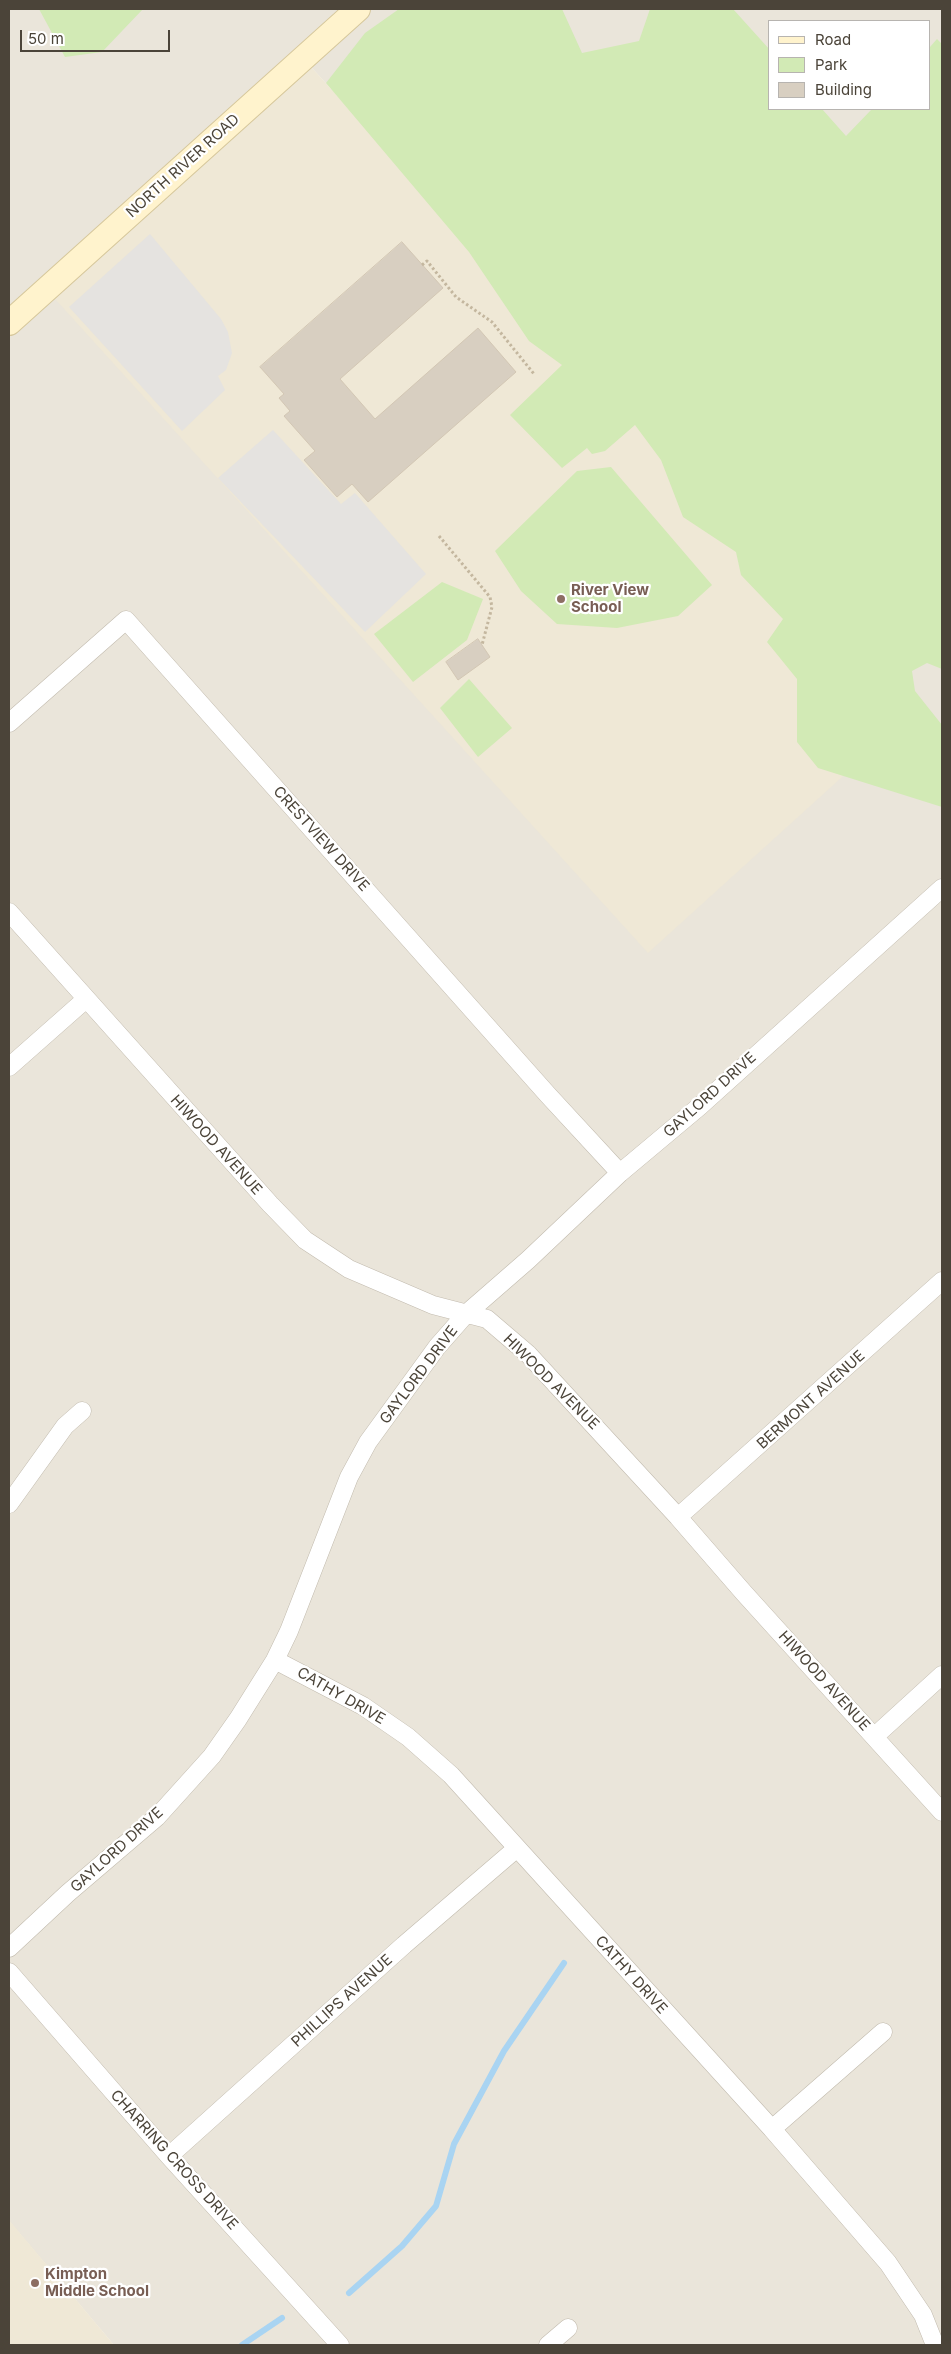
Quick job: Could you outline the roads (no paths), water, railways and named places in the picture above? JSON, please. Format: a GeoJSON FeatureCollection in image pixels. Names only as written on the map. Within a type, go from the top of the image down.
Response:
{"type":"FeatureCollection","features":[{"type":"Feature","properties":{"kind":"street","name":"NORTH RIVER ROAD"},"geometry":{"type":"LineString","coordinates":[[9,322],[351,11]]}},
{"type":"Feature","properties":{"kind":"street","name":"CRESTVIEW DRIVE"},"geometry":{"type":"LineString","coordinates":[[9,723],[126,620],[548,1095],[620,1173]]}},
{"type":"Feature","properties":{"kind":"street","name":"GAYLORD DRIVE"},"geometry":{"type":"LineString","coordinates":[[9,1948],[68,1893],[156,1817],[212,1756],[275,1660],[307,1589],[349,1478],[368,1442],[437,1347],[466,1314],[528,1260],[620,1173],[700,1106],[942,888]]}},
{"type":"Feature","properties":{"kind":"street","name":"HIWOOD AVENUE"},"geometry":{"type":"LineString","coordinates":[[9,912],[270,1204],[305,1240],[349,1269],[433,1305],[487,1319],[528,1354],[678,1517],[744,1593],[942,1812]]}},
{"type":"Feature","properties":{"kind":"street"},"geometry":{"type":"LineString","coordinates":[[9,1067],[86,999]]}},
{"type":"Feature","properties":{"kind":"street","name":"BERMONT AVENUE"},"geometry":{"type":"LineString","coordinates":[[678,1517],[942,1282]]}},
{"type":"Feature","properties":{"kind":"street"},"geometry":{"type":"LineString","coordinates":[[9,1504],[65,1426],[82,1411]]}},
{"type":"Feature","properties":{"kind":"street","name":"CATHY DRIVE"},"geometry":{"type":"LineString","coordinates":[[275,1660],[319,1681],[363,1706],[408,1737],[451,1775],[772,2129],[899,2278],[923,2315],[935,2345]]}},
{"type":"Feature","properties":{"kind":"street"},"geometry":{"type":"LineString","coordinates":[[874,1736],[942,1675]]}},
{"type":"Feature","properties":{"kind":"street","name":"PHILLIPS AVENUE"},"geometry":{"type":"LineString","coordinates":[[170,2156],[404,1945],[517,1848]]}},
{"type":"Feature","properties":{"kind":"street","name":"CHARRING CROSS DRIVE"},"geometry":{"type":"LineString","coordinates":[[9,1972],[170,2156],[340,2345]]}},
{"type":"Feature","properties":{"kind":"street"},"geometry":{"type":"LineString","coordinates":[[772,2129],[883,2032]]}},
{"type":"Feature","properties":{"kind":"street"},"geometry":{"type":"LineString","coordinates":[[548,2345],[568,2328]]}},
{"type":"Feature","properties":{"kind":"waterway"},"geometry":{"type":"LineString","coordinates":[[349,2293],[402,2246],[436,2206],[454,2144],[504,2051],[564,1963]]}},
{"type":"Feature","properties":{"kind":"waterway"},"geometry":{"type":"LineString","coordinates":[[242,2345],[282,2318]]}},
{"type":"Feature","properties":{"kind":"place","name":"River View School"},"geometry":{"type":"Point","coordinates":[561,599]}},
{"type":"Feature","properties":{"kind":"place","name":"Kimpton Middle School"},"geometry":{"type":"Point","coordinates":[35,2283]}}]}
